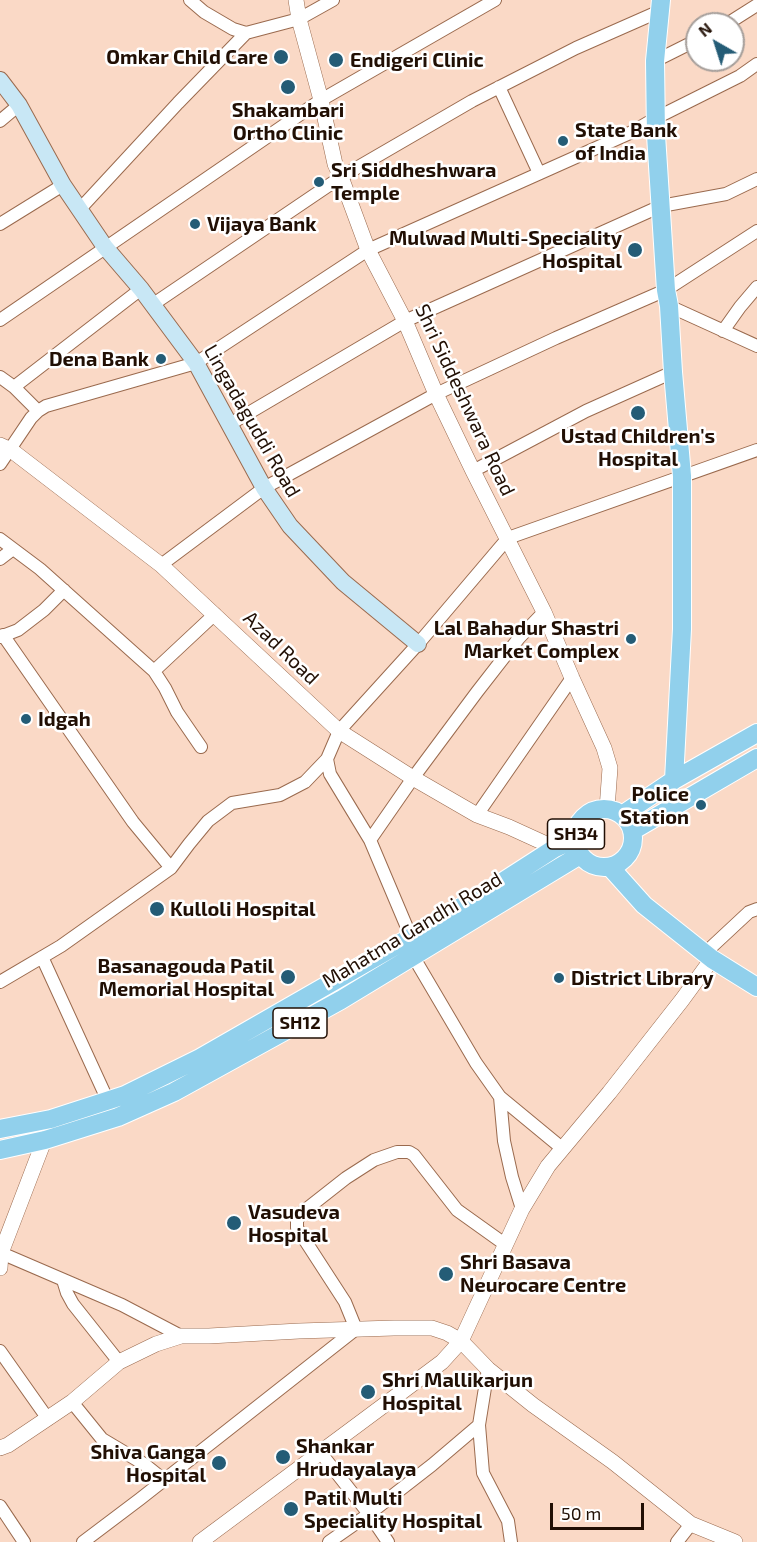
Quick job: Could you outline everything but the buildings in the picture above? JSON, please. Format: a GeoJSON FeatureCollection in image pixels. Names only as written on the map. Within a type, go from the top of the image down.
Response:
{"type":"FeatureCollection","features":[{"type":"Feature","properties":{"kind":"main road"},"geometry":{"type":"LineString","coordinates":[[661,6],[655,61],[656,135],[681,476],[682,628],[674,780]]}},
{"type":"Feature","properties":{"kind":"main road","name":"Lingadaguddi Road"},"geometry":{"type":"LineString","coordinates":[[0,80],[19,105],[79,210],[105,247],[141,289],[196,363],[264,488],[290,526],[343,582],[418,644]]}},
{"type":"Feature","properties":{"kind":"main road","name":"SH34"},"geometry":{"type":"LineString","coordinates":[[614,812],[757,733]]}},
{"type":"Feature","properties":{"kind":"main road","name":"SH34"},"geometry":{"type":"LineString","coordinates":[[632,831],[757,758]]}},
{"type":"Feature","properties":{"kind":"main road","name":"SH34"},"geometry":{"type":"LineString","coordinates":[[599,810],[614,812],[627,821],[632,831],[633,843],[621,862],[610,867],[598,867],[588,863],[578,847],[576,831],[584,817],[599,810]]}},
{"type":"Feature","properties":{"kind":"main road","name":"Mahatma Gandhi Road"},"geometry":{"type":"LineString","coordinates":[[0,1129],[51,1119],[125,1095],[200,1058],[411,937],[555,848],[578,847]]}},
{"type":"Feature","properties":{"kind":"main road","name":"Mahatma Gandhi Road"},"geometry":{"type":"LineString","coordinates":[[0,1150],[45,1140],[118,1117],[174,1092],[413,957],[578,847]]}},
{"type":"Feature","properties":{"kind":"main road"},"geometry":{"type":"LineString","coordinates":[[610,867],[644,905],[709,956],[757,987]]}},
{"type":"Feature","properties":{"kind":"street"},"geometry":{"type":"LineString","coordinates":[[190,0],[204,12],[233,29],[246,33]]}},
{"type":"Feature","properties":{"kind":"street","name":"Shri Siddeshwara Road"},"geometry":{"type":"LineString","coordinates":[[296,0],[336,164],[368,250],[405,321],[436,394],[544,612],[604,748],[610,768],[614,812]]}},
{"type":"Feature","properties":{"kind":"street"},"geometry":{"type":"LineString","coordinates":[[79,210],[246,33],[299,19],[333,0]]}},
{"type":"Feature","properties":{"kind":"street"},"geometry":{"type":"LineString","coordinates":[[0,320],[321,100],[495,0]]}},
{"type":"Feature","properties":{"kind":"street"},"geometry":{"type":"LineString","coordinates":[[152,304],[341,177],[472,101],[661,6]]}},
{"type":"Feature","properties":{"kind":"street"},"geometry":{"type":"LineString","coordinates":[[655,61],[685,46]]}},
{"type":"Feature","properties":{"kind":"street"},"geometry":{"type":"LineString","coordinates":[[0,464],[5,447],[38,411],[46,406],[196,363],[368,250],[632,132],[740,76],[757,64]]}},
{"type":"Feature","properties":{"kind":"street"},"geometry":{"type":"LineString","coordinates":[[499,87],[539,173]]}},
{"type":"Feature","properties":{"kind":"street"},"geometry":{"type":"LineString","coordinates":[[0,121],[19,105]]}},
{"type":"Feature","properties":{"kind":"street"},"geometry":{"type":"LineString","coordinates":[[230,424],[405,321],[661,206],[726,194],[757,179]]}},
{"type":"Feature","properties":{"kind":"street"},"geometry":{"type":"LineString","coordinates":[[0,224],[63,185]]}},
{"type":"Feature","properties":{"kind":"street"},"geometry":{"type":"LineString","coordinates":[[161,565],[264,488],[436,394],[546,343],[668,298],[757,231]]}},
{"type":"Feature","properties":{"kind":"street"},"geometry":{"type":"LineString","coordinates":[[723,331],[757,287]]}},
{"type":"Feature","properties":{"kind":"street"},"geometry":{"type":"LineString","coordinates":[[14,387],[141,289]]}},
{"type":"Feature","properties":{"kind":"street"},"geometry":{"type":"LineString","coordinates":[[668,298],[723,331],[757,346]]}},
{"type":"Feature","properties":{"kind":"street"},"geometry":{"type":"LineString","coordinates":[[473,471],[586,411],[673,372]]}},
{"type":"Feature","properties":{"kind":"street"},"geometry":{"type":"LineString","coordinates":[[0,377],[14,387],[38,411]]}},
{"type":"Feature","properties":{"kind":"street","name":"Azad Road"},"geometry":{"type":"LineString","coordinates":[[5,447],[161,565],[339,731],[477,815],[555,848]]}},
{"type":"Feature","properties":{"kind":"street"},"geometry":{"type":"LineString","coordinates":[[0,982],[61,946],[171,868],[208,821],[232,802],[280,795],[305,782],[327,759],[339,731],[418,644],[508,538],[757,450]]}},
{"type":"Feature","properties":{"kind":"street"},"geometry":{"type":"LineString","coordinates":[[0,540],[40,569],[154,671],[177,712],[201,747]]}},
{"type":"Feature","properties":{"kind":"street"},"geometry":{"type":"LineString","coordinates":[[0,559],[13,549]]}},
{"type":"Feature","properties":{"kind":"street"},"geometry":{"type":"LineString","coordinates":[[64,590],[44,610],[18,630],[2,636],[133,822],[171,868]]}},
{"type":"Feature","properties":{"kind":"street"},"geometry":{"type":"LineString","coordinates":[[370,840],[477,692],[519,638],[544,612]]}},
{"type":"Feature","properties":{"kind":"street"},"geometry":{"type":"LineString","coordinates":[[154,671],[215,614]]}},
{"type":"Feature","properties":{"kind":"street"},"geometry":{"type":"LineString","coordinates":[[477,815],[572,678]]}},
{"type":"Feature","properties":{"kind":"street"},"geometry":{"type":"LineString","coordinates":[[327,759],[330,774],[370,840],[411,937]]}},
{"type":"Feature","properties":{"kind":"street"},"geometry":{"type":"LineString","coordinates":[[200,1542],[442,1362],[461,1341],[522,1209],[548,1167],[675,1010],[709,956],[749,912],[757,909]]}},
{"type":"Feature","properties":{"kind":"street"},"geometry":{"type":"LineString","coordinates":[[42,957],[108,1101]]}},
{"type":"Feature","properties":{"kind":"street"},"geometry":{"type":"LineString","coordinates":[[413,957],[476,1063],[500,1097],[563,1149]]}},
{"type":"Feature","properties":{"kind":"street"},"geometry":{"type":"LineString","coordinates":[[500,1097],[504,1141],[522,1209]]}},
{"type":"Feature","properties":{"kind":"street"},"geometry":{"type":"LineString","coordinates":[[51,1119],[45,1140],[4,1232],[1,1261],[63,1280],[122,1305],[181,1336]]}},
{"type":"Feature","properties":{"kind":"street"},"geometry":{"type":"LineString","coordinates":[[356,1329],[345,1302],[297,1228],[297,1220],[304,1211],[338,1184],[374,1160],[397,1152],[409,1152],[414,1155],[457,1210],[506,1245]]}},
{"type":"Feature","properties":{"kind":"street"},"geometry":{"type":"LineString","coordinates":[[63,1280],[73,1304],[119,1362]]}},
{"type":"Feature","properties":{"kind":"street"},"geometry":{"type":"LineString","coordinates":[[0,1448],[72,1402],[119,1362],[156,1344],[181,1336],[432,1328],[461,1341],[488,1369],[533,1406],[612,1462],[691,1524],[735,1542]]}},
{"type":"Feature","properties":{"kind":"street"},"geometry":{"type":"LineString","coordinates":[[83,1542],[356,1329]]}},
{"type":"Feature","properties":{"kind":"street"},"geometry":{"type":"LineString","coordinates":[[0,1351],[48,1419]]}},
{"type":"Feature","properties":{"kind":"street"},"geometry":{"type":"LineString","coordinates":[[488,1369],[479,1425],[483,1473],[508,1521],[511,1542]]}},
{"type":"Feature","properties":{"kind":"street"},"geometry":{"type":"LineString","coordinates":[[72,1402],[102,1439],[144,1464],[164,1480]]}},
{"type":"Feature","properties":{"kind":"street"},"geometry":{"type":"LineString","coordinates":[[329,1542],[432,1465],[479,1425]]}},
{"type":"Feature","properties":{"kind":"street"},"geometry":{"type":"LineString","coordinates":[[320,1452],[388,1542]]}},
{"type":"Feature","properties":{"kind":"street"},"geometry":{"type":"LineString","coordinates":[[0,1506],[24,1542]]}},
{"type":"Feature","properties":{"kind":"street"},"geometry":{"type":"LineString","coordinates":[[677,1542],[691,1524]]}},
{"type":"Feature","properties":{"kind":"place","name":"Omkar Child Care"},"geometry":{"type":"Point","coordinates":[281,57]}},
{"type":"Feature","properties":{"kind":"place","name":"Endigeri Clinic"},"geometry":{"type":"Point","coordinates":[336,60]}},
{"type":"Feature","properties":{"kind":"place","name":"Shakambari Ortho Clinic"},"geometry":{"type":"Point","coordinates":[288,87]}},
{"type":"Feature","properties":{"kind":"place","name":"State Bank of India"},"geometry":{"type":"Point","coordinates":[563,141]}},
{"type":"Feature","properties":{"kind":"place","name":"Sri Siddheshwara Temple"},"geometry":{"type":"Point","coordinates":[319,182]}},
{"type":"Feature","properties":{"kind":"place","name":"Vijaya Bank"},"geometry":{"type":"Point","coordinates":[195,224]}},
{"type":"Feature","properties":{"kind":"place","name":"Mulwad Multi-Speciality Hospital"},"geometry":{"type":"Point","coordinates":[635,250]}},
{"type":"Feature","properties":{"kind":"place","name":"Dena Bank"},"geometry":{"type":"Point","coordinates":[161,359]}},
{"type":"Feature","properties":{"kind":"place","name":"Ustad Children's Hospital"},"geometry":{"type":"Point","coordinates":[638,413]}},
{"type":"Feature","properties":{"kind":"place","name":"Lal Bahadur Shastri Market Complex"},"geometry":{"type":"Point","coordinates":[631,639]}},
{"type":"Feature","properties":{"kind":"place","name":"Idgah"},"geometry":{"type":"Point","coordinates":[26,719]}},
{"type":"Feature","properties":{"kind":"place","name":"Police Station"},"geometry":{"type":"Point","coordinates":[701,805]}},
{"type":"Feature","properties":{"kind":"place","name":"Kulloli Hospital"},"geometry":{"type":"Point","coordinates":[157,909]}},
{"type":"Feature","properties":{"kind":"place","name":"Basanagouda Patil Memorial Hospital"},"geometry":{"type":"Point","coordinates":[288,977]}},
{"type":"Feature","properties":{"kind":"place","name":"District Library"},"geometry":{"type":"Point","coordinates":[559,978]}},
{"type":"Feature","properties":{"kind":"place","name":"Vasudeva Hospital"},"geometry":{"type":"Point","coordinates":[234,1223]}},
{"type":"Feature","properties":{"kind":"place","name":"Shri Basava Neurocare Centre"},"geometry":{"type":"Point","coordinates":[446,1274]}},
{"type":"Feature","properties":{"kind":"place","name":"Shri Mallikarjun Hospital"},"geometry":{"type":"Point","coordinates":[368,1392]}},
{"type":"Feature","properties":{"kind":"place","name":"Shankar Hrudayalaya"},"geometry":{"type":"Point","coordinates":[283,1457]}},
{"type":"Feature","properties":{"kind":"place","name":"Shiva Ganga Hospital"},"geometry":{"type":"Point","coordinates":[219,1463]}},
{"type":"Feature","properties":{"kind":"place","name":"Patil Multi Speciality Hospital"},"geometry":{"type":"Point","coordinates":[291,1509]}}]}
